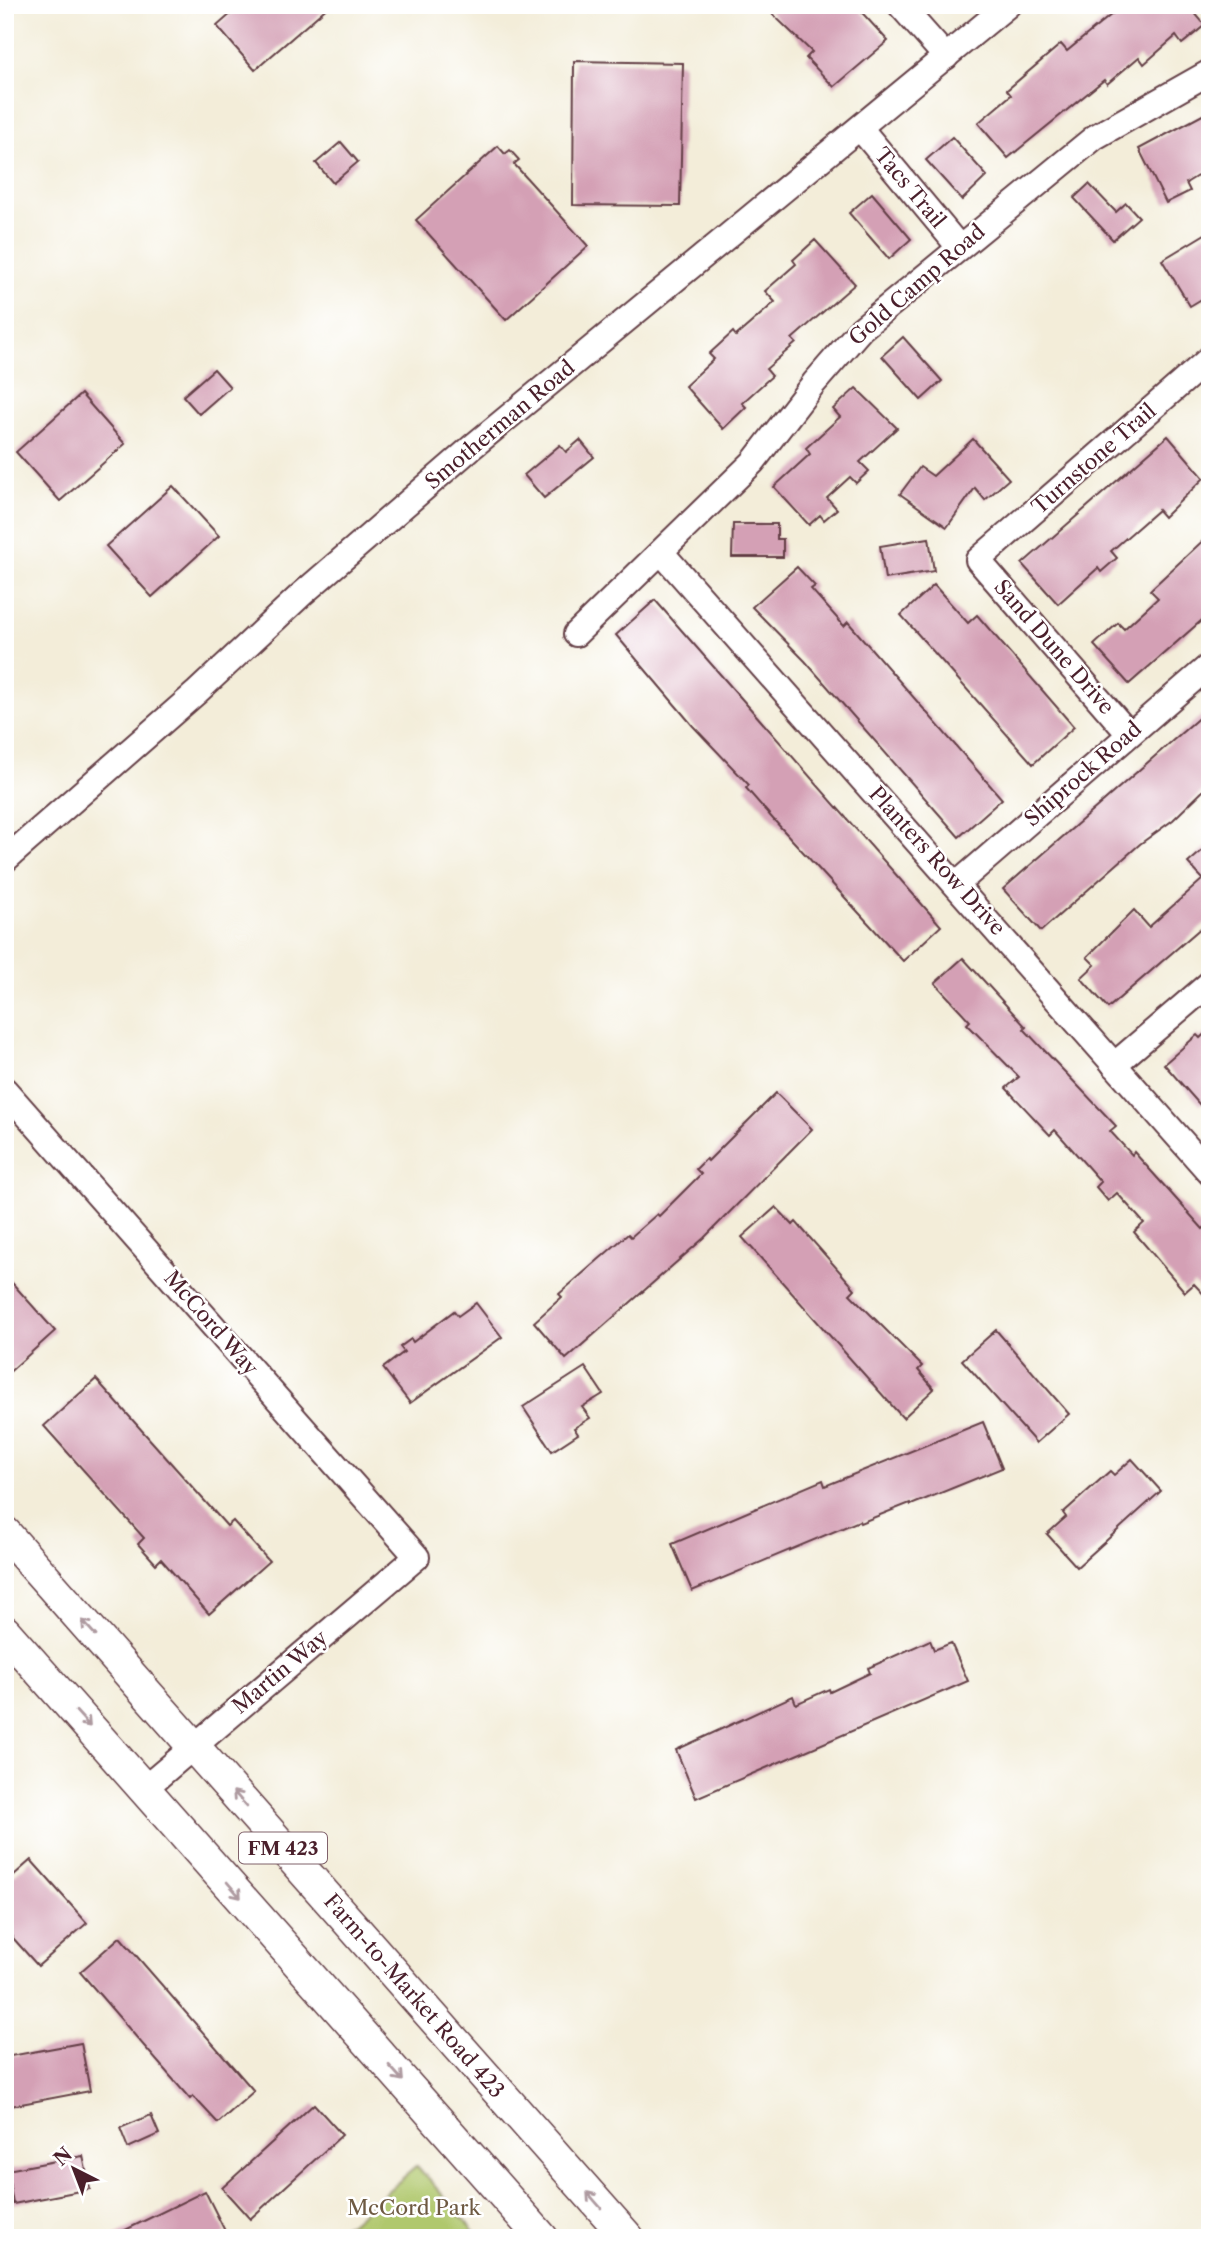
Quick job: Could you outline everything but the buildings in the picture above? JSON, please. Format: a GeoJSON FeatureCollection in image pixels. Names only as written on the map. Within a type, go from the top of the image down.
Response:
{"type":"FeatureCollection","features":[{"type":"Feature","properties":{"kind":"main road","name":"Farm-to-Market Road 423"},"geometry":{"type":"LineString","coordinates":[[5,1534],[628,2238]]}},
{"type":"Feature","properties":{"kind":"main road","name":"FM 423"},"geometry":{"type":"LineString","coordinates":[[5,1632],[542,2238]]}},
{"type":"Feature","properties":{"kind":"street"},"geometry":{"type":"LineString","coordinates":[[900,5],[946,57]]}},
{"type":"Feature","properties":{"kind":"street","name":"Smotherman Road"},"geometry":{"type":"LineString","coordinates":[[5,860],[453,464],[1008,5]]}},
{"type":"Feature","properties":{"kind":"street","name":"Gold Camp Road"},"geometry":{"type":"LineString","coordinates":[[576,634],[753,462],[814,383],[861,329],[1095,137],[1210,72]]}},
{"type":"Feature","properties":{"kind":"street","name":"Tacs Trail"},"geometry":{"type":"LineString","coordinates":[[860,128],[959,247]]}},
{"type":"Feature","properties":{"kind":"street","name":"Turnstone Trail"},"geometry":{"type":"LineString","coordinates":[[978,560],[1210,358]]}},
{"type":"Feature","properties":{"kind":"street","name":"Planters Row Drive"},"geometry":{"type":"LineString","coordinates":[[661,552],[1210,1173]]}},
{"type":"Feature","properties":{"kind":"street","name":"Sand Dune Drive"},"geometry":{"type":"LineString","coordinates":[[978,560],[1129,734]]}},
{"type":"Feature","properties":{"kind":"street","name":"Shiprock Road"},"geometry":{"type":"LineString","coordinates":[[957,884],[1210,664]]}},
{"type":"Feature","properties":{"kind":"street"},"geometry":{"type":"LineString","coordinates":[[1114,1065],[1210,982]]}},
{"type":"Feature","properties":{"kind":"street","name":"McCord Way"},"geometry":{"type":"LineString","coordinates":[[5,1090],[417,1557]]}},
{"type":"Feature","properties":{"kind":"street","name":"Martin Way"},"geometry":{"type":"LineString","coordinates":[[145,1788],[417,1557]]}},
{"type":"Feature","properties":{"kind":"green space","name":"McCord Park"},"geometry":{"type":"Polygon","coordinates":[[[417,2166],[480,2238],[315,2238],[350,2223],[417,2166]]]}}]}
